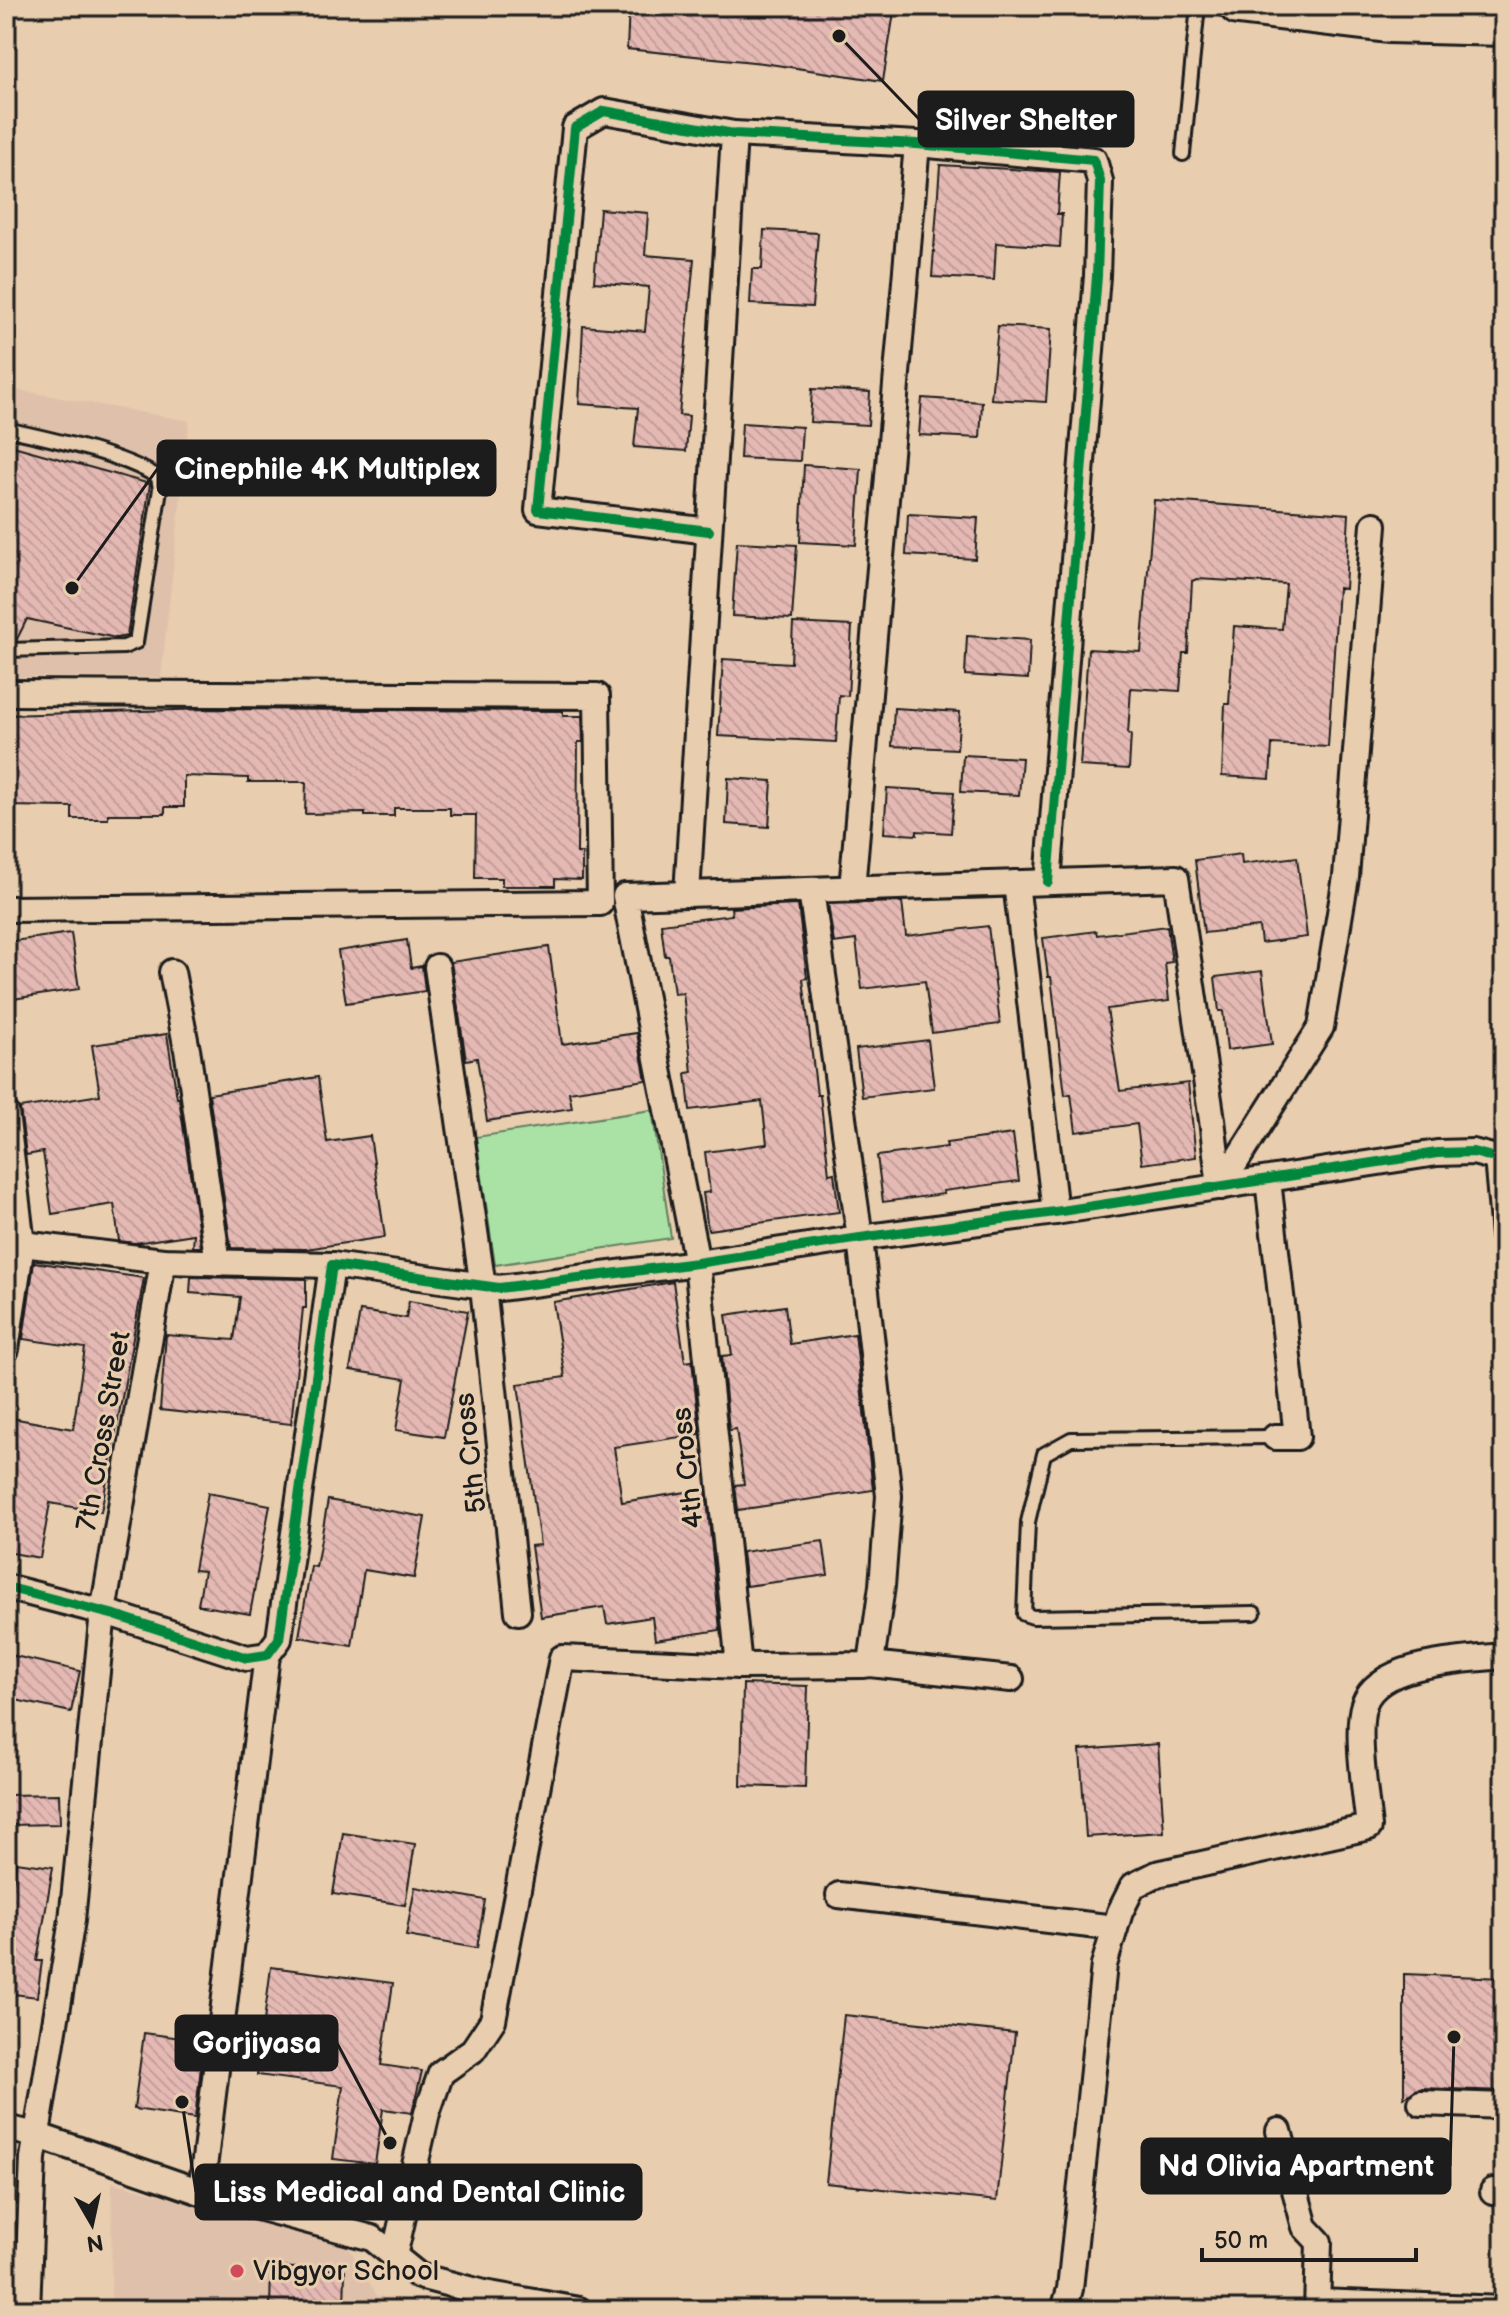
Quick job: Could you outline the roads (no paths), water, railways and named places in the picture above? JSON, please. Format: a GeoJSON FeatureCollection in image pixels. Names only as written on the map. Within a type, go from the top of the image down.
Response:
{"type":"FeatureCollection","features":[{"type":"Feature","properties":{"kind":"street"},"geometry":{"type":"LineString","coordinates":[[1238,6],[1330,12],[1388,24],[1499,20]]}},
{"type":"Feature","properties":{"kind":"street"},"geometry":{"type":"LineString","coordinates":[[709,531],[538,510],[575,128],[604,111],[734,134],[917,144],[1094,160],[1100,181],[1097,276],[1048,882]]}},
{"type":"Feature","properties":{"kind":"street"},"geometry":{"type":"LineString","coordinates":[[734,134],[687,894],[1176,878],[1220,1187]]}},
{"type":"Feature","properties":{"kind":"street"},"geometry":{"type":"LineString","coordinates":[[852,889],[917,144]]}},
{"type":"Feature","properties":{"kind":"street"},"geometry":{"type":"LineString","coordinates":[[1220,1187],[1321,1027],[1346,877],[1374,525]]}},
{"type":"Feature","properties":{"kind":"street"},"geometry":{"type":"LineString","coordinates":[[6,693],[597,696],[600,903],[6,909]]}},
{"type":"Feature","properties":{"kind":"street"},"geometry":{"type":"LineString","coordinates":[[1016,883],[1055,1212]]}},
{"type":"Feature","properties":{"kind":"street"},"geometry":{"type":"LineString","coordinates":[[811,890],[860,1238],[889,1496],[882,1586],[870,1664]]}},
{"type":"Feature","properties":{"kind":"street","name":"4th Cross"},"geometry":{"type":"LineString","coordinates":[[687,894],[625,896],[697,1263],[739,1666]]}},
{"type":"Feature","properties":{"kind":"street","name":"5th Cross"},"geometry":{"type":"LineString","coordinates":[[437,967],[483,1287],[518,1612]]}},
{"type":"Feature","properties":{"kind":"street"},"geometry":{"type":"LineString","coordinates":[[172,972],[188,1055],[218,1263]]}},
{"type":"Feature","properties":{"kind":"street"},"geometry":{"type":"LineString","coordinates":[[6,1113],[14,1243],[6,1349]]}},
{"type":"Feature","properties":{"kind":"street"},"geometry":{"type":"LineString","coordinates":[[14,1243],[163,1261],[332,1265],[499,1288],[1055,1212],[1437,1153],[1473,1152],[1500,1159],[1504,1235]]}},
{"type":"Feature","properties":{"kind":"street"},"geometry":{"type":"LineString","coordinates":[[1268,1180],[1297,1437],[1275,1437]]}},
{"type":"Feature","properties":{"kind":"street","name":"7th Cross Street"},"geometry":{"type":"LineString","coordinates":[[27,2310],[36,2135],[72,1920],[103,1612],[163,1261]]}},
{"type":"Feature","properties":{"kind":"street"},"geometry":{"type":"LineString","coordinates":[[201,2192],[267,1655],[279,1639],[332,1265]]}},
{"type":"Feature","properties":{"kind":"street"},"geometry":{"type":"LineString","coordinates":[[6,1587],[103,1612],[247,1658],[267,1655]]}},
{"type":"Feature","properties":{"kind":"street"},"geometry":{"type":"LineString","coordinates":[[1064,2310],[1070,2289],[1104,1965],[1120,1912],[1133,1886],[1157,1874],[1369,1827],[1361,1743],[1364,1702],[1386,1677],[1425,1664],[1504,1656]]}},
{"type":"Feature","properties":{"kind":"street"},"geometry":{"type":"LineString","coordinates":[[394,2256],[427,2113],[441,2073],[473,2050],[493,2020],[562,1658],[739,1666],[870,1664],[1011,1679]]}},
{"type":"Feature","properties":{"kind":"street"},"geometry":{"type":"LineString","coordinates":[[839,1895],[1115,1928]]}},
{"type":"Feature","properties":{"kind":"street"},"geometry":{"type":"LineString","coordinates":[[1421,2103],[1504,2106]]}},
{"type":"Feature","properties":{"kind":"street"},"geometry":{"type":"LineString","coordinates":[[6,2128],[36,2135],[201,2192],[372,2238],[419,2276],[484,2302],[579,2310]]}},
{"type":"Feature","properties":{"kind":"street"},"geometry":{"type":"LineString","coordinates":[[1279,2131],[1305,2227],[1319,2242],[1317,2306],[1504,2309]]}},
{"type":"Feature","properties":{"kind":"lane"},"geometry":{"type":"LineString","coordinates":[[1183,154],[1198,6]]}},
{"type":"Feature","properties":{"kind":"lane"},"geometry":{"type":"LineString","coordinates":[[6,429],[60,442],[144,469],[158,477],[160,489],[136,642],[124,647],[6,650]]}},
{"type":"Feature","properties":{"kind":"lane"},"geometry":{"type":"LineString","coordinates":[[1254,1613],[1033,1617],[1024,1614],[1028,1522],[1044,1454],[1071,1439],[1275,1437]]}},
{"type":"Feature","properties":{"kind":"place","name":"Silver Shelter"},"geometry":{"type":"Point","coordinates":[839,36]}},
{"type":"Feature","properties":{"kind":"place","name":"Cinephile 4K Multiplex"},"geometry":{"type":"Point","coordinates":[72,588]}},
{"type":"Feature","properties":{"kind":"place","name":"Nd Olivia Apartment"},"geometry":{"type":"Point","coordinates":[1454,2037]}},
{"type":"Feature","properties":{"kind":"place","name":"Liss Medical and Dental Clinic"},"geometry":{"type":"Point","coordinates":[182,2102]}},
{"type":"Feature","properties":{"kind":"place","name":"Gorjiyasa"},"geometry":{"type":"Point","coordinates":[390,2143]}},
{"type":"Feature","properties":{"kind":"place","name":"Vibgyor School"},"geometry":{"type":"Point","coordinates":[237,2271]}}]}
